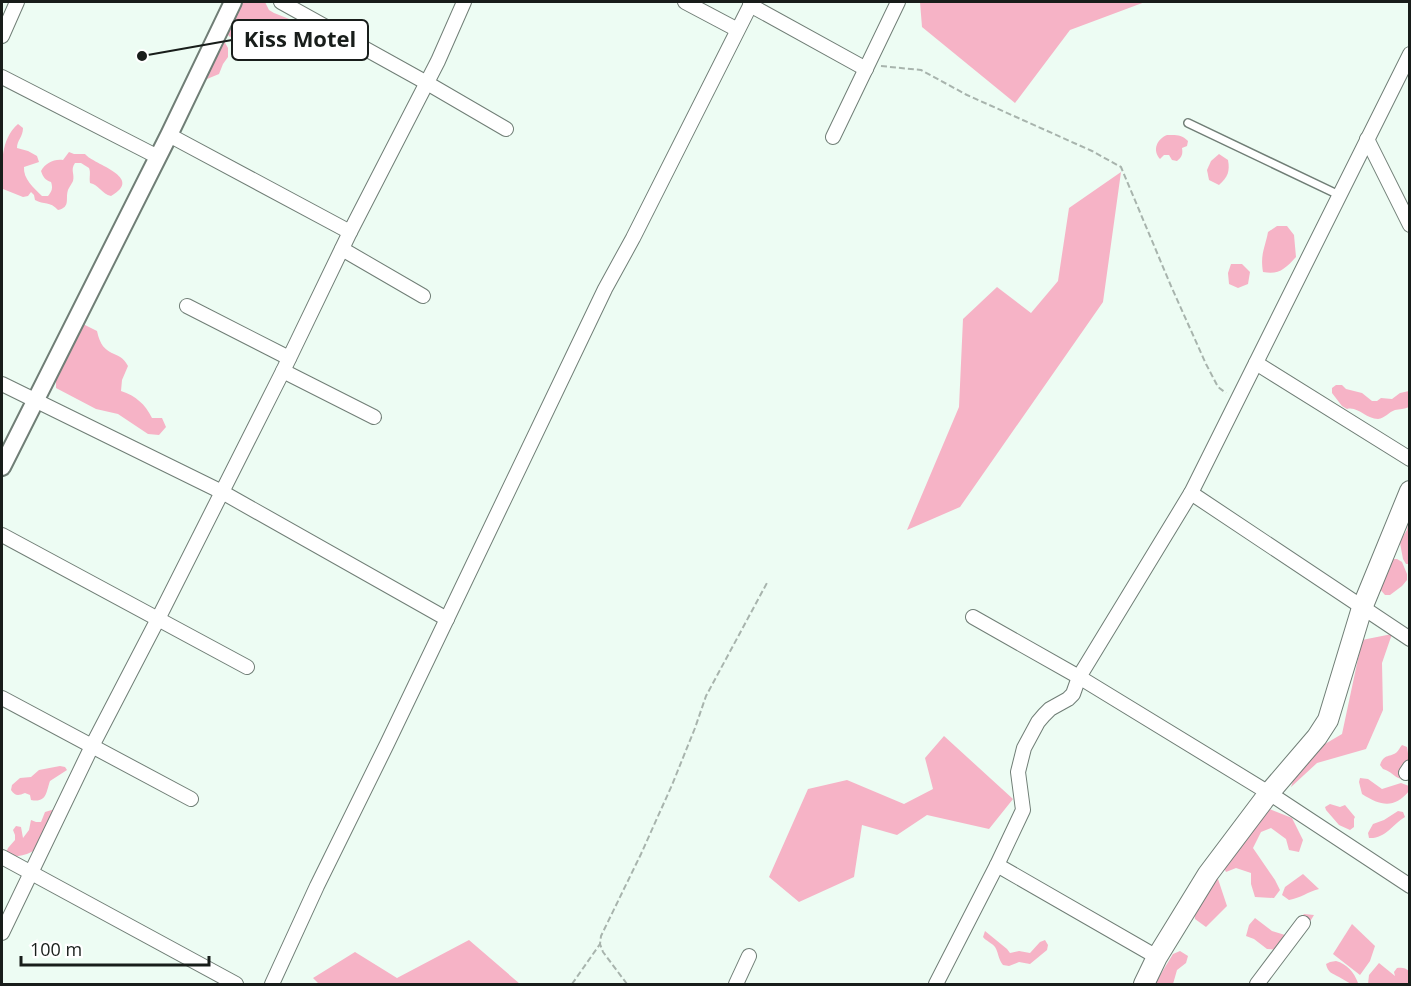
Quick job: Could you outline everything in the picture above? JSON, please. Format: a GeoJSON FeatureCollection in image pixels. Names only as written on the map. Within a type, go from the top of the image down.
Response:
{"type":"FeatureCollection","features":[{"type":"Feature","properties":{"kind":"main road"},"geometry":{"type":"LineString","coordinates":[[1144,984],[1157,957],[1208,874],[1328,720],[1362,608],[1410,491]]}},
{"type":"Feature","properties":{"kind":"street"},"geometry":{"type":"LineString","coordinates":[[2,36],[17,2]]}},
{"type":"Feature","properties":{"kind":"street"},"geometry":{"type":"LineString","coordinates":[[2,467],[169,135],[233,2]]}},
{"type":"Feature","properties":{"kind":"street"},"geometry":{"type":"LineString","coordinates":[[281,2],[507,129]]}},
{"type":"Feature","properties":{"kind":"street"},"geometry":{"type":"LineString","coordinates":[[2,933],[92,746],[159,619],[350,232],[438,61],[464,2]]}},
{"type":"Feature","properties":{"kind":"street"},"geometry":{"type":"LineString","coordinates":[[685,2],[736,29]]}},
{"type":"Feature","properties":{"kind":"street"},"geometry":{"type":"LineString","coordinates":[[833,137],[898,2]]}},
{"type":"Feature","properties":{"kind":"street"},"geometry":{"type":"LineString","coordinates":[[272,984],[605,289],[751,3],[866,69]]}},
{"type":"Feature","properties":{"kind":"street"},"geometry":{"type":"LineString","coordinates":[[936,984],[1023,810],[1018,772],[1024,748],[1044,715],[1072,694],[1079,677],[1191,493],[1410,54]]}},
{"type":"Feature","properties":{"kind":"street"},"geometry":{"type":"LineString","coordinates":[[2,77],[158,157]]}},
{"type":"Feature","properties":{"kind":"street"},"geometry":{"type":"LineString","coordinates":[[169,135],[350,232]]}},
{"type":"Feature","properties":{"kind":"street"},"geometry":{"type":"LineString","coordinates":[[1367,139],[1410,225]]}},
{"type":"Feature","properties":{"kind":"street"},"geometry":{"type":"LineString","coordinates":[[342,249],[423,296]]}},
{"type":"Feature","properties":{"kind":"street"},"geometry":{"type":"LineString","coordinates":[[187,306],[289,358]]}},
{"type":"Feature","properties":{"kind":"street"},"geometry":{"type":"LineString","coordinates":[[1256,363],[1410,459]]}},
{"type":"Feature","properties":{"kind":"street"},"geometry":{"type":"LineString","coordinates":[[283,371],[374,417]]}},
{"type":"Feature","properties":{"kind":"street"},"geometry":{"type":"LineString","coordinates":[[2,384],[222,492],[447,619]]}},
{"type":"Feature","properties":{"kind":"street"},"geometry":{"type":"LineString","coordinates":[[1191,493],[1410,639]]}},
{"type":"Feature","properties":{"kind":"street"},"geometry":{"type":"LineString","coordinates":[[2,535],[247,667]]}},
{"type":"Feature","properties":{"kind":"street"},"geometry":{"type":"LineString","coordinates":[[973,617],[1079,677],[1269,793],[1410,885]]}},
{"type":"Feature","properties":{"kind":"street"},"geometry":{"type":"LineString","coordinates":[[2,698],[191,800]]}},
{"type":"Feature","properties":{"kind":"street"},"geometry":{"type":"LineString","coordinates":[[2,857],[237,984]]}},
{"type":"Feature","properties":{"kind":"street"},"geometry":{"type":"LineString","coordinates":[[997,865],[1157,957]]}},
{"type":"Feature","properties":{"kind":"street"},"geometry":{"type":"LineString","coordinates":[[1257,984],[1303,923]]}},
{"type":"Feature","properties":{"kind":"street"},"geometry":{"type":"LineString","coordinates":[[736,984],[749,957]]}},
{"type":"Feature","properties":{"kind":"lane"},"geometry":{"type":"LineString","coordinates":[[1188,123],[1339,195]]}},
{"type":"Feature","properties":{"kind":"path"},"geometry":{"type":"LineString","coordinates":[[866,69],[883,66],[921,70],[967,95],[1092,150],[1121,167],[1206,364],[1218,387],[1238,399]]}},
{"type":"Feature","properties":{"kind":"path"},"geometry":{"type":"LineString","coordinates":[[627,984],[603,952],[600,944],[601,936],[672,785],[706,696],[768,581]]}},
{"type":"Feature","properties":{"kind":"path"},"geometry":{"type":"LineString","coordinates":[[572,984],[600,944]]}},
{"type":"Feature","properties":{"kind":"shaded area"},"geometry":{"type":"Polygon","coordinates":[[[239,2],[265,2],[269,10],[274,13],[307,26],[311,36],[290,32],[275,33],[263,23],[244,38],[239,35],[230,37],[226,33],[239,2]]]}},
{"type":"Feature","properties":{"kind":"shaded area"},"geometry":{"type":"Polygon","coordinates":[[[920,2],[1145,2],[1070,30],[1015,103],[922,27],[920,2]]]}},
{"type":"Feature","properties":{"kind":"shaded area"},"geometry":{"type":"Polygon","coordinates":[[[221,40],[228,48],[228,57],[219,74],[207,79],[205,78],[221,40]]]}},
{"type":"Feature","properties":{"kind":"shaded area"},"geometry":{"type":"Polygon","coordinates":[[[18,124],[23,128],[17,148],[37,156],[39,162],[24,167],[25,175],[42,196],[48,196],[52,186],[41,171],[50,162],[63,160],[69,152],[85,154],[114,172],[123,183],[120,189],[111,196],[105,193],[90,183],[89,168],[81,163],[75,163],[73,181],[68,190],[66,205],[62,209],[58,210],[52,205],[35,200],[31,192],[28,196],[23,197],[3,189],[2,161],[5,145],[12,130],[18,124]]]}},
{"type":"Feature","properties":{"kind":"shaded area"},"geometry":{"type":"Polygon","coordinates":[[[1167,135],[1181,136],[1188,141],[1187,146],[1182,148],[1182,155],[1177,161],[1172,160],[1169,155],[1164,155],[1160,159],[1156,152],[1157,145],[1167,135]]]}},
{"type":"Feature","properties":{"kind":"shaded area"},"geometry":{"type":"Polygon","coordinates":[[[1219,154],[1228,160],[1229,167],[1228,174],[1219,185],[1209,180],[1207,170],[1211,161],[1219,154]]]}},
{"type":"Feature","properties":{"kind":"shaded area"},"geometry":{"type":"Polygon","coordinates":[[[1121,172],[1103,302],[960,507],[907,530],[959,407],[963,319],[997,287],[1031,313],[1058,281],[1069,208],[1121,172]]]}},
{"type":"Feature","properties":{"kind":"shaded area"},"geometry":{"type":"Polygon","coordinates":[[[1277,226],[1287,226],[1294,235],[1296,257],[1281,270],[1273,273],[1263,272],[1262,256],[1268,232],[1277,226]]]}},
{"type":"Feature","properties":{"kind":"shaded area"},"geometry":{"type":"Polygon","coordinates":[[[1231,264],[1242,264],[1250,272],[1248,284],[1238,288],[1229,284],[1228,273],[1231,264]]]}},
{"type":"Feature","properties":{"kind":"shaded area"},"geometry":{"type":"Polygon","coordinates":[[[83,324],[97,331],[103,346],[120,357],[128,366],[122,380],[121,391],[140,401],[152,418],[162,418],[166,427],[159,435],[148,434],[118,414],[96,409],[56,388],[56,377],[76,328],[83,324]]]}},
{"type":"Feature","properties":{"kind":"shaded area"},"geometry":{"type":"Polygon","coordinates":[[[1336,385],[1362,393],[1372,401],[1381,398],[1392,399],[1400,393],[1409,391],[1409,407],[1395,410],[1378,419],[1370,417],[1355,409],[1342,406],[1332,393],[1332,388],[1336,385]]]}},
{"type":"Feature","properties":{"kind":"shaded area"},"geometry":{"type":"Polygon","coordinates":[[[1409,519],[1409,564],[1406,564],[1400,543],[1407,530],[1409,519]]]}},
{"type":"Feature","properties":{"kind":"shaded area"},"geometry":{"type":"Polygon","coordinates":[[[1391,559],[1402,562],[1407,580],[1390,595],[1385,595],[1378,587],[1391,559]]]}},
{"type":"Feature","properties":{"kind":"shaded area"},"geometry":{"type":"Polygon","coordinates":[[[1392,634],[1382,663],[1383,710],[1366,749],[1317,763],[1291,787],[1301,758],[1342,734],[1362,640],[1392,634]]]}},
{"type":"Feature","properties":{"kind":"shaded area"},"geometry":{"type":"Polygon","coordinates":[[[944,736],[1013,799],[989,829],[927,815],[897,835],[862,825],[854,877],[799,902],[769,877],[808,789],[847,780],[904,804],[933,789],[925,758],[944,736]]]}},
{"type":"Feature","properties":{"kind":"shaded area"},"geometry":{"type":"Polygon","coordinates":[[[1402,745],[1407,747],[1408,760],[1406,772],[1401,779],[1380,765],[1385,757],[1397,752],[1402,745]]]}},
{"type":"Feature","properties":{"kind":"shaded area"},"geometry":{"type":"Polygon","coordinates":[[[60,766],[67,770],[50,781],[45,796],[40,800],[31,800],[30,795],[25,793],[17,795],[11,790],[12,785],[20,778],[31,777],[39,770],[60,766]]]}},
{"type":"Feature","properties":{"kind":"shaded area"},"geometry":{"type":"Polygon","coordinates":[[[1360,778],[1368,779],[1382,789],[1401,783],[1409,786],[1409,791],[1398,801],[1381,803],[1362,794],[1360,778]]]}},
{"type":"Feature","properties":{"kind":"shaded area"},"geometry":{"type":"Polygon","coordinates":[[[1330,804],[1340,807],[1345,805],[1355,817],[1354,827],[1350,830],[1339,825],[1326,810],[1325,807],[1330,804]]]}},
{"type":"Feature","properties":{"kind":"shaded area"},"geometry":{"type":"Polygon","coordinates":[[[1267,808],[1292,818],[1303,840],[1299,852],[1289,850],[1286,839],[1271,828],[1261,832],[1253,848],[1280,890],[1274,898],[1255,897],[1251,884],[1251,873],[1236,868],[1226,872],[1222,864],[1267,808]]]}},
{"type":"Feature","properties":{"kind":"shaded area"},"geometry":{"type":"Polygon","coordinates":[[[55,809],[40,845],[27,854],[4,857],[15,840],[13,830],[16,826],[21,827],[23,838],[29,830],[31,820],[41,822],[45,812],[55,809]]]}},
{"type":"Feature","properties":{"kind":"shaded area"},"geometry":{"type":"Polygon","coordinates":[[[1398,811],[1403,812],[1405,817],[1384,834],[1369,838],[1368,833],[1373,824],[1398,811]]]}},
{"type":"Feature","properties":{"kind":"shaded area"},"geometry":{"type":"Polygon","coordinates":[[[1303,874],[1319,889],[1289,900],[1282,895],[1285,887],[1303,874]]]}},
{"type":"Feature","properties":{"kind":"shaded area"},"geometry":{"type":"Polygon","coordinates":[[[1217,876],[1227,906],[1206,927],[1195,919],[1194,909],[1217,876]]]}},
{"type":"Feature","properties":{"kind":"shaded area"},"geometry":{"type":"Polygon","coordinates":[[[1304,914],[1314,915],[1297,943],[1285,950],[1267,949],[1246,936],[1249,925],[1255,918],[1272,931],[1285,935],[1304,914]]]}},
{"type":"Feature","properties":{"kind":"shaded area"},"geometry":{"type":"Polygon","coordinates":[[[1352,924],[1375,946],[1370,961],[1360,975],[1333,954],[1352,924]]]}},
{"type":"Feature","properties":{"kind":"shaded area"},"geometry":{"type":"Polygon","coordinates":[[[985,931],[1010,953],[1019,951],[1030,953],[1045,940],[1048,945],[1047,950],[1030,964],[1019,962],[1009,966],[1003,965],[995,947],[983,937],[985,931]]]}},
{"type":"Feature","properties":{"kind":"shaded area"},"geometry":{"type":"Polygon","coordinates":[[[469,940],[520,984],[319,984],[313,978],[355,952],[397,978],[469,940]]]}},
{"type":"Feature","properties":{"kind":"shaded area"},"geometry":{"type":"Polygon","coordinates":[[[1180,951],[1188,956],[1186,963],[1177,970],[1173,984],[1158,984],[1156,982],[1173,954],[1180,951]]]}},
{"type":"Feature","properties":{"kind":"shaded area"},"geometry":{"type":"Polygon","coordinates":[[[1336,961],[1350,969],[1358,983],[1351,984],[1329,971],[1326,964],[1336,961]]]}},
{"type":"Feature","properties":{"kind":"shaded area"},"geometry":{"type":"Polygon","coordinates":[[[1379,963],[1395,976],[1394,972],[1397,968],[1408,970],[1409,984],[1368,984],[1369,975],[1379,963]]]}},
{"type":"Feature","properties":{"kind":"place","name":"Kiss Motel"},"geometry":{"type":"Point","coordinates":[142,56]}}]}
